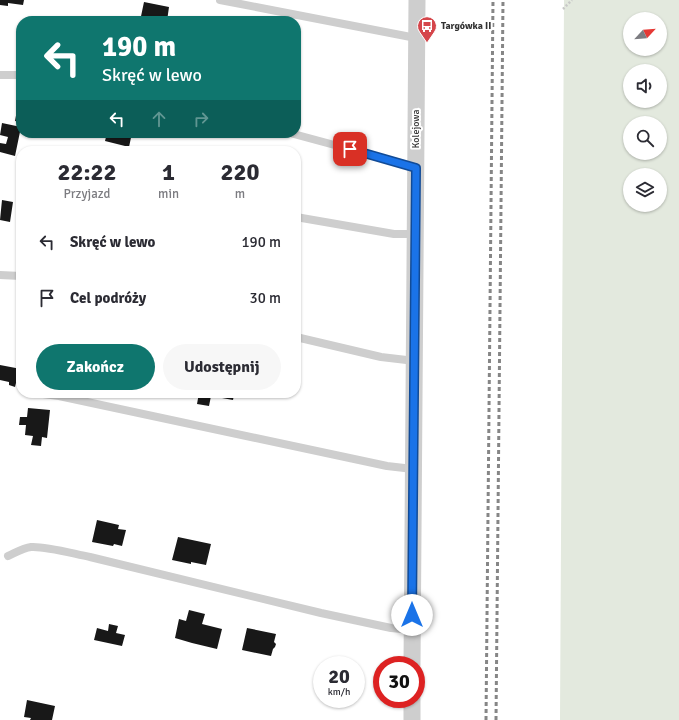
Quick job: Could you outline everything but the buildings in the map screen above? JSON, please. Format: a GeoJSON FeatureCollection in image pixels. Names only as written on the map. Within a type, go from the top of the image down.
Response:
{"type":"FeatureCollection","features":[{"type":"Feature","properties":{"kind":"street","name":"Kolejowa"},"geometry":{"type":"LineString","coordinates":[[412,656],[417,0]]}},
{"type":"Feature","properties":{"kind":"street"},"geometry":{"type":"LineString","coordinates":[[412,708],[412,720]]}},
{"type":"Feature","properties":{"kind":"lane"},"geometry":{"type":"LineString","coordinates":[[220,0],[416,38]]}},
{"type":"Feature","properties":{"kind":"lane"},"geometry":{"type":"LineString","coordinates":[[1,74],[16,75]]}},
{"type":"Feature","properties":{"kind":"lane"},"geometry":{"type":"LineString","coordinates":[[301,136],[416,168]]}},
{"type":"Feature","properties":{"kind":"lane"},"geometry":{"type":"LineString","coordinates":[[301,218],[394,234],[416,234]]}},
{"type":"Feature","properties":{"kind":"lane"},"geometry":{"type":"LineString","coordinates":[[0,275],[16,276]]}},
{"type":"Feature","properties":{"kind":"lane"},"geometry":{"type":"LineString","coordinates":[[301,338],[381,356],[415,361]]}},
{"type":"Feature","properties":{"kind":"lane"},"geometry":{"type":"LineString","coordinates":[[68,398],[387,466],[413,469]]}},
{"type":"Feature","properties":{"kind":"lane"},"geometry":{"type":"LineString","coordinates":[[8,556],[22,549],[32,547],[90,557],[321,613],[391,628],[412,630]]}},
{"type":"Feature","properties":{"kind":"path"},"geometry":{"type":"LineString","coordinates":[[563,9],[572,0]]}},
{"type":"Feature","properties":{"kind":"shaded area"},"geometry":{"type":"Polygon","coordinates":[[[564,0],[679,0],[679,720],[560,720],[564,0]]]}},
{"type":"Feature","properties":{"kind":"railway"},"geometry":{"type":"LineString","coordinates":[[486,720],[493,0]]}},
{"type":"Feature","properties":{"kind":"railway"},"geometry":{"type":"LineString","coordinates":[[496,720],[503,0]]}},
{"type":"Feature","properties":{"kind":"place","name":"Targówka II"},"geometry":{"type":"Point","coordinates":[427,43]}},
{"type":"Feature","properties":{"kind":"route"},"geometry":{"type":"LineString","coordinates":[[350,149],[416,168],[412,615]]}}]}
